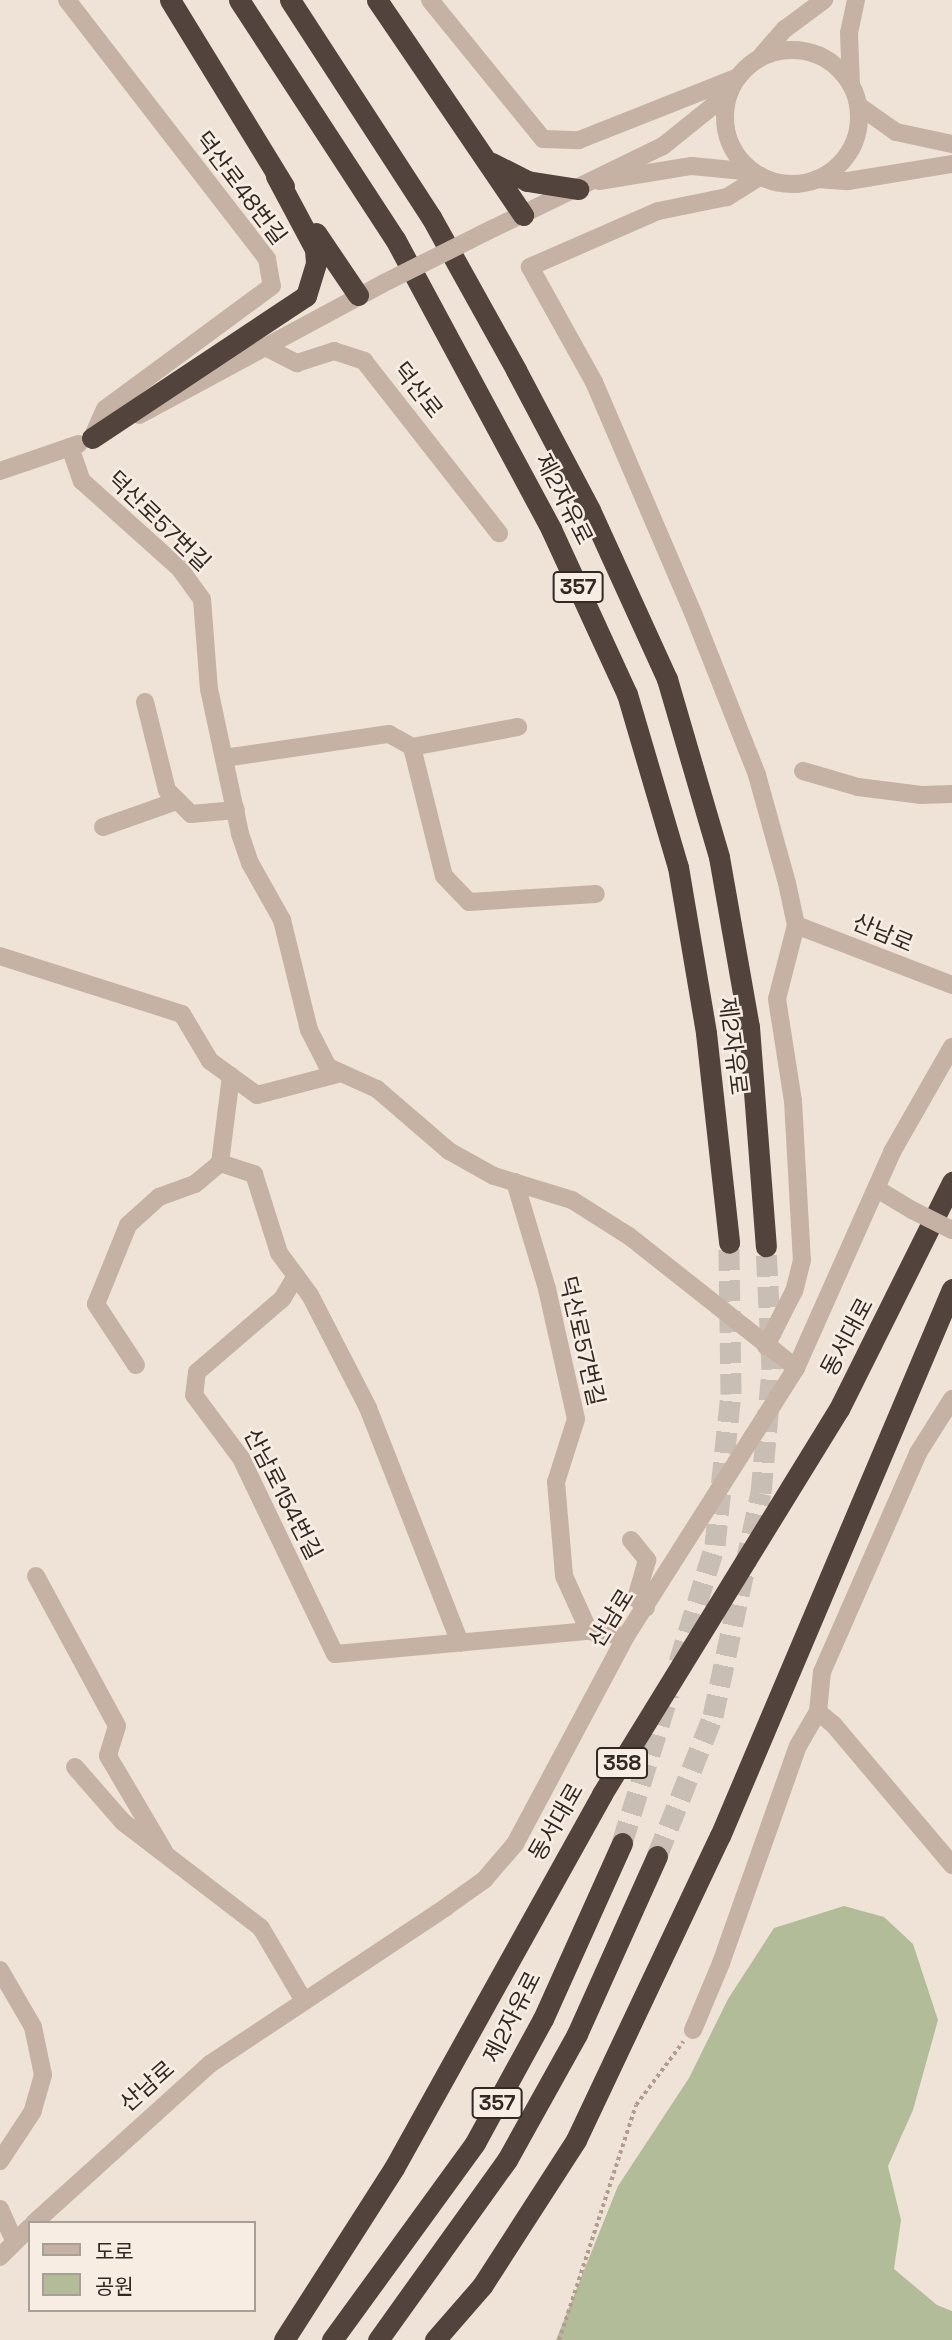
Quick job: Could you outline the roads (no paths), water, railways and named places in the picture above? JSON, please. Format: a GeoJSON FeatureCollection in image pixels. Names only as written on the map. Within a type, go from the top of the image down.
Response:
{"type":"FeatureCollection","features":[{"type":"Feature","properties":{"kind":"highway"},"geometry":{"type":"LineString","coordinates":[[92,438],[306,296],[316,263],[315,249],[276,176],[170,0]]}},
{"type":"Feature","properties":{"kind":"highway","name":"제2자유로"},"geometry":{"type":"LineString","coordinates":[[239,0],[395,239],[551,529],[627,694],[678,867],[706,1033],[729,1243]]}},
{"type":"Feature","properties":{"kind":"highway","name":"제2자유로"},"geometry":{"type":"LineString","coordinates":[[290,0],[431,217],[510,358],[590,510],[667,679],[719,857],[746,1014],[766,1246]]}},
{"type":"Feature","properties":{"kind":"highway"},"geometry":{"type":"LineString","coordinates":[[377,0],[523,215]]}},
{"type":"Feature","properties":{"kind":"highway"},"geometry":{"type":"LineString","coordinates":[[490,163],[527,181],[587,185]]}},
{"type":"Feature","properties":{"kind":"highway"},"geometry":{"type":"LineString","coordinates":[[276,176],[358,295]]}},
{"type":"Feature","properties":{"kind":"highway","name":"동서대로"},"geometry":{"type":"LineString","coordinates":[[284,2340],[387,2179],[602,1794],[839,1409],[949,1188],[952,1170]]}},
{"type":"Feature","properties":{"kind":"highway"},"geometry":{"type":"LineString","coordinates":[[435,2340],[482,2286],[576,2140],[720,1836],[952,1289]]}},
{"type":"Feature","properties":{"kind":"highway","name":"제2자유로"},"geometry":{"type":"LineString","coordinates":[[332,2340],[475,2143],[543,2019],[622,1843]]}},
{"type":"Feature","properties":{"kind":"highway","name":"357"},"geometry":{"type":"LineString","coordinates":[[378,2340],[507,2160],[577,2034],[657,1856]]}},
{"type":"Feature","properties":{"kind":"street","name":"덕산로48번길"},"geometry":{"type":"LineString","coordinates":[[67,0],[267,259],[272,286],[105,409],[92,438]]}},
{"type":"Feature","properties":{"kind":"street"},"geometry":{"type":"LineString","coordinates":[[430,0],[543,139],[579,139],[734,84]]}},
{"type":"Feature","properties":{"kind":"street"},"geometry":{"type":"LineString","coordinates":[[0,471],[92,438],[184,394],[358,295],[587,185],[680,135],[734,84],[785,29],[824,0]]}},
{"type":"Feature","properties":{"kind":"street"},"geometry":{"type":"LineString","coordinates":[[851,85],[849,33],[856,0]]}},
{"type":"Feature","properties":{"kind":"street"},"geometry":{"type":"LineString","coordinates":[[759,58],[780,51],[808,51],[834,64],[851,85],[859,106],[858,128],[851,149],[836,167],[817,179]]}},
{"type":"Feature","properties":{"kind":"street"},"geometry":{"type":"LineString","coordinates":[[734,84],[725,114],[728,136],[738,156],[757,174]]}},
{"type":"Feature","properties":{"kind":"street"},"geometry":{"type":"LineString","coordinates":[[859,106],[896,132],[952,144]]}},
{"type":"Feature","properties":{"kind":"street"},"geometry":{"type":"LineString","coordinates":[[587,185],[692,166],[757,174],[785,183],[817,179],[848,181],[952,164]]}},
{"type":"Feature","properties":{"kind":"street"},"geometry":{"type":"LineString","coordinates":[[757,174],[727,197],[658,211],[530,267],[594,382],[693,613],[757,775],[796,925],[777,999],[793,1101],[802,1260],[794,1291],[766,1346]]}},
{"type":"Feature","properties":{"kind":"street","name":"덕산로"},"geometry":{"type":"LineString","coordinates":[[265,347],[297,363],[334,351],[364,361],[499,533]]}},
{"type":"Feature","properties":{"kind":"street","name":"덕산로57번길"},"geometry":{"type":"LineString","coordinates":[[70,447],[82,481],[180,569],[202,599],[209,689],[250,863],[282,920],[309,1030],[328,1067],[377,1088],[449,1151],[494,1176],[572,1200],[629,1236],[796,1368]]}},
{"type":"Feature","properties":{"kind":"street"},"geometry":{"type":"LineString","coordinates":[[145,702],[167,790],[191,814],[236,810]]}},
{"type":"Feature","properties":{"kind":"street"},"geometry":{"type":"LineString","coordinates":[[224,758],[389,734],[412,747],[518,727]]}},
{"type":"Feature","properties":{"kind":"street"},"geometry":{"type":"LineString","coordinates":[[412,747],[444,876],[469,902],[596,894]]}},
{"type":"Feature","properties":{"kind":"street"},"geometry":{"type":"LineString","coordinates":[[803,771],[858,788],[921,795],[952,793]]}},
{"type":"Feature","properties":{"kind":"street"},"geometry":{"type":"LineString","coordinates":[[103,827],[177,800]]}},
{"type":"Feature","properties":{"kind":"street","name":"산남로"},"geometry":{"type":"LineString","coordinates":[[796,925],[952,985]]}},
{"type":"Feature","properties":{"kind":"street"},"geometry":{"type":"LineString","coordinates":[[0,956],[182,1014],[210,1061],[257,1095],[341,1073]]}},
{"type":"Feature","properties":{"kind":"street","name":"산남로"},"geometry":{"type":"LineString","coordinates":[[36,2221],[209,2064],[446,1907],[492,1871],[515,1844],[626,1636],[796,1368],[892,1152],[952,1047]]}},
{"type":"Feature","properties":{"kind":"street"},"geometry":{"type":"LineString","coordinates":[[136,1365],[96,1304],[128,1225],[159,1197],[195,1184],[220,1163],[230,1076]]}},
{"type":"Feature","properties":{"kind":"street"},"geometry":{"type":"LineString","coordinates":[[220,1163],[254,1174],[279,1253],[296,1276],[368,1408],[460,1643]]}},
{"type":"Feature","properties":{"kind":"street","name":"덕산로57번길"},"geometry":{"type":"LineString","coordinates":[[515,1182],[547,1289],[576,1419],[556,1482],[564,1576],[589,1631]]}},
{"type":"Feature","properties":{"kind":"street"},"geometry":{"type":"LineString","coordinates":[[877,1189],[952,1230]]}},
{"type":"Feature","properties":{"kind":"street","name":"산남로154번길"},"geometry":{"type":"LineString","coordinates":[[296,1276],[282,1299],[197,1372],[194,1395],[241,1458],[335,1654],[589,1631],[626,1636]]}},
{"type":"Feature","properties":{"kind":"street"},"geometry":{"type":"LineString","coordinates":[[693,2030],[721,1963],[793,1759],[818,1712],[822,1672],[918,1453],[952,1399]]}},
{"type":"Feature","properties":{"kind":"street"},"geometry":{"type":"LineString","coordinates":[[631,1539],[647,1560],[636,1598],[646,1608]]}},
{"type":"Feature","properties":{"kind":"street"},"geometry":{"type":"LineString","coordinates":[[36,1576],[117,1726],[108,1756],[171,1863]]}},
{"type":"Feature","properties":{"kind":"street"},"geometry":{"type":"LineString","coordinates":[[818,1712],[833,1724],[952,1865]]}},
{"type":"Feature","properties":{"kind":"street"},"geometry":{"type":"LineString","coordinates":[[75,1767],[123,1822],[171,1863],[229,1899],[261,1928],[304,2001]]}},
{"type":"Feature","properties":{"kind":"street"},"geometry":{"type":"LineString","coordinates":[[0,1970],[33,2027],[43,2075],[33,2111],[0,2161]]}},
{"type":"Feature","properties":{"kind":"street"},"geometry":{"type":"LineString","coordinates":[[0,2209],[15,2242]]}},
{"type":"Feature","properties":{"kind":"street"},"geometry":{"type":"LineString","coordinates":[[0,2257],[28,2229]]}},
{"type":"Feature","properties":{"kind":"tunnel"},"geometry":{"type":"LineString","coordinates":[[679,1662],[715,1545],[731,1394],[729,1243]]}},
{"type":"Feature","properties":{"kind":"tunnel"},"geometry":{"type":"LineString","coordinates":[[657,1856],[713,1716],[761,1493],[772,1369],[766,1246]]}},
{"type":"Feature","properties":{"kind":"tunnel"},"geometry":{"type":"LineString","coordinates":[[622,1843],[669,1693]]}}]}
